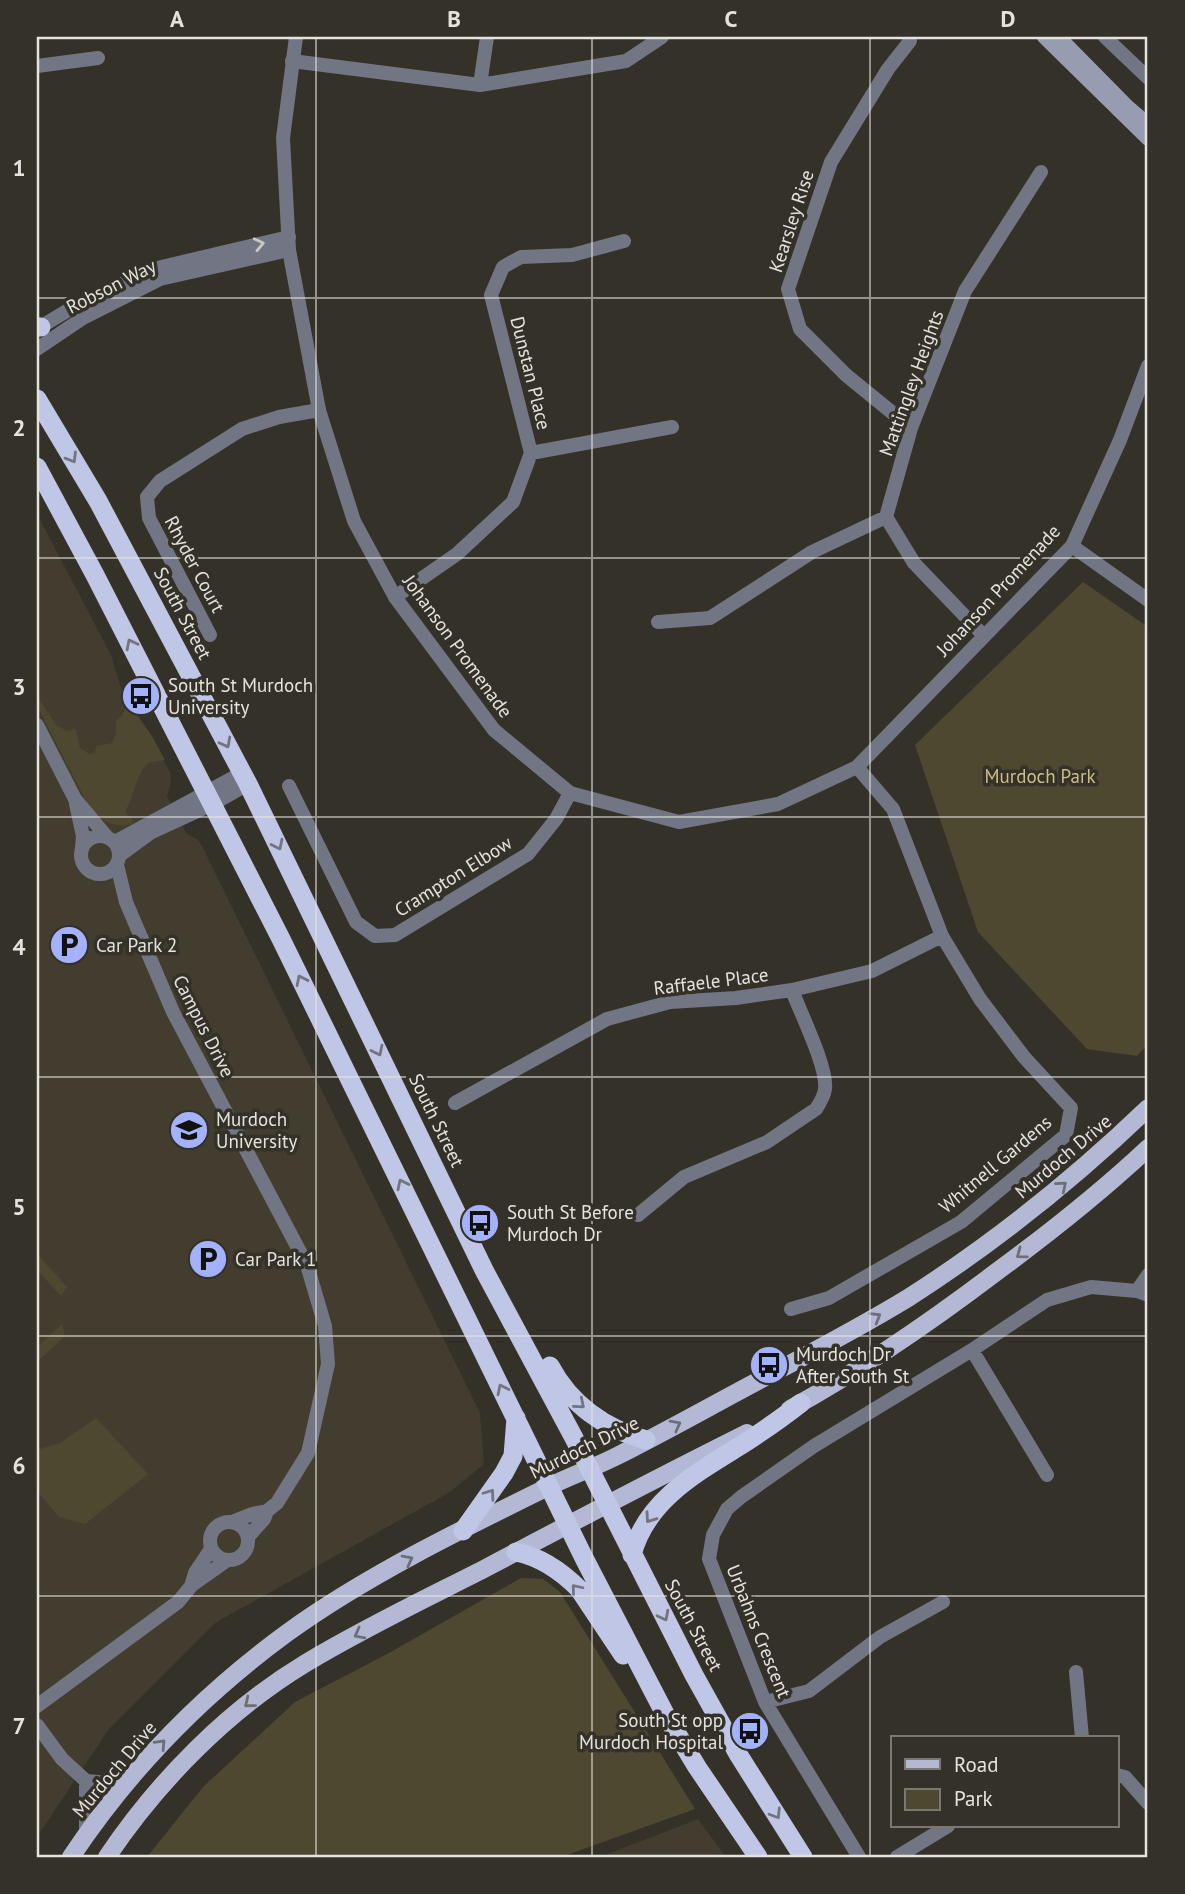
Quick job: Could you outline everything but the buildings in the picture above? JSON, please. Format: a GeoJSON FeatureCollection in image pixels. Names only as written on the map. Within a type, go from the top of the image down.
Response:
{"type":"FeatureCollection","features":[{"type":"Feature","properties":{"kind":"highway","name":"South Street"},"geometry":{"type":"LineString","coordinates":[[37,399],[98,500],[245,778],[484,1270],[632,1555],[738,1755],[803,1857]]}},
{"type":"Feature","properties":{"kind":"highway"},"geometry":{"type":"LineString","coordinates":[[37,467],[210,798],[568,1525],[666,1714],[697,1767]]}},
{"type":"Feature","properties":{"kind":"highway"},"geometry":{"type":"LineString","coordinates":[[484,1270],[525,1318],[559,1384],[573,1400],[621,1434],[646,1440]]}},
{"type":"Feature","properties":{"kind":"highway"},"geometry":{"type":"LineString","coordinates":[[632,1555],[636,1538],[666,1497],[688,1479],[801,1403]]}},
{"type":"Feature","properties":{"kind":"highway"},"geometry":{"type":"LineString","coordinates":[[463,1531],[509,1465],[513,1456],[516,1417]]}},
{"type":"Feature","properties":{"kind":"highway"},"geometry":{"type":"LineString","coordinates":[[516,1552],[541,1560],[579,1589],[758,1857]]}},
{"type":"Feature","properties":{"kind":"main road"},"geometry":{"type":"LineString","coordinates":[[1044,37],[1148,139]]}},
{"type":"Feature","properties":{"kind":"main road"},"geometry":{"type":"LineString","coordinates":[[1059,37],[1148,124]]}},
{"type":"Feature","properties":{"kind":"main road","name":"Murdoch Drive"},"geometry":{"type":"LineString","coordinates":[[71,1857],[133,1774],[189,1714],[229,1678],[287,1633],[354,1590],[463,1531],[646,1440],[858,1328],[940,1276],[1040,1204],[1148,1108]]}},
{"type":"Feature","properties":{"kind":"main road"},"geometry":{"type":"LineString","coordinates":[[107,1857],[151,1799],[204,1743],[249,1702],[335,1646],[801,1403],[867,1364],[986,1280],[1069,1217],[1148,1148]]}},
{"type":"Feature","properties":{"kind":"street","name":"Johanson Promenade"},"geometry":{"type":"LineString","coordinates":[[296,37],[283,138],[289,244],[319,410],[354,521],[395,597],[494,730],[570,793],[679,822],[778,804],[857,767],[1072,545],[1120,440],[1148,366]]}},
{"type":"Feature","properties":{"kind":"street"},"geometry":{"type":"LineString","coordinates":[[480,85],[487,37]]}},
{"type":"Feature","properties":{"kind":"street"},"geometry":{"type":"LineString","coordinates":[[292,61],[480,85],[626,61],[662,37]]}},
{"type":"Feature","properties":{"kind":"street"},"geometry":{"type":"LineString","coordinates":[[1105,37],[1148,78]]}},
{"type":"Feature","properties":{"kind":"street","name":"Kearsley Rise"},"geometry":{"type":"LineString","coordinates":[[910,41],[888,69],[831,162],[789,289],[800,329],[846,375],[911,428]]}},
{"type":"Feature","properties":{"kind":"street"},"geometry":{"type":"LineString","coordinates":[[37,66],[99,58]]}},
{"type":"Feature","properties":{"kind":"street","name":"Mattingley Heights"},"geometry":{"type":"LineString","coordinates":[[886,517],[911,428],[965,291],[1041,172]]}},
{"type":"Feature","properties":{"kind":"street","name":"Dunstan Place"},"geometry":{"type":"LineString","coordinates":[[395,597],[457,554],[513,502],[531,453],[491,295],[503,267],[521,257],[572,255],[624,241]]}},
{"type":"Feature","properties":{"kind":"street","name":"Robson Way"},"geometry":{"type":"LineString","coordinates":[[38,327],[153,269],[289,244]]}},
{"type":"Feature","properties":{"kind":"street","name":"Robson Way"},"geometry":{"type":"LineString","coordinates":[[37,349],[83,318],[160,279],[289,244]]}},
{"type":"Feature","properties":{"kind":"street","name":"Rhyder Court"},"geometry":{"type":"LineString","coordinates":[[211,635],[149,518],[147,497],[160,481],[242,429],[279,417],[319,410]]}},
{"type":"Feature","properties":{"kind":"street"},"geometry":{"type":"LineString","coordinates":[[531,453],[672,427]]}},
{"type":"Feature","properties":{"kind":"street"},"geometry":{"type":"LineString","coordinates":[[658,622],[710,618],[812,552],[886,517],[914,563],[983,635]]}},
{"type":"Feature","properties":{"kind":"street"},"geometry":{"type":"LineString","coordinates":[[1072,545],[1148,600]]}},
{"type":"Feature","properties":{"kind":"street","name":"Campus Drive"},"geometry":{"type":"LineString","coordinates":[[37,725],[75,799],[115,850],[125,902],[173,1012],[307,1265],[325,1326],[328,1364],[308,1453],[276,1503],[248,1537]]}},
{"type":"Feature","properties":{"kind":"street","name":"Whitnell Gardens"},"geometry":{"type":"LineString","coordinates":[[791,1309],[829,1298],[961,1222],[1066,1135],[1071,1108],[1024,1057],[979,999],[942,936],[893,809],[857,767]]}},
{"type":"Feature","properties":{"kind":"street"},"geometry":{"type":"LineString","coordinates":[[115,850],[245,778]]}},
{"type":"Feature","properties":{"kind":"street","name":"Crampton Elbow"},"geometry":{"type":"LineString","coordinates":[[289,786],[356,922],[375,936],[395,935],[528,854],[556,820],[570,793]]}},
{"type":"Feature","properties":{"kind":"street","name":"Campus Drive"},"geometry":{"type":"LineString","coordinates":[[75,799],[83,836],[83,863],[88,870],[102,874],[125,902]]}},
{"type":"Feature","properties":{"kind":"street"},"geometry":{"type":"LineString","coordinates":[[82,848],[92,837],[115,850]]}},
{"type":"Feature","properties":{"kind":"street"},"geometry":{"type":"LineString","coordinates":[[102,874],[113,870],[115,850]]}},
{"type":"Feature","properties":{"kind":"street","name":"Raffaele Place"},"geometry":{"type":"LineString","coordinates":[[455,1103],[607,1019],[670,1002],[736,998],[872,971],[942,936]]}},
{"type":"Feature","properties":{"kind":"street"},"geometry":{"type":"LineString","coordinates":[[638,1215],[684,1177],[767,1142],[816,1109],[825,1090],[823,1072],[792,989]]}},
{"type":"Feature","properties":{"kind":"street"},"geometry":{"type":"LineString","coordinates":[[1143,1293],[1148,1275]]}},
{"type":"Feature","properties":{"kind":"street","name":"Urbahns Crescent"},"geometry":{"type":"LineString","coordinates":[[859,1857],[765,1702],[709,1559],[713,1535],[727,1509],[814,1446],[972,1350],[1048,1300],[1091,1286],[1143,1293]]}},
{"type":"Feature","properties":{"kind":"street"},"geometry":{"type":"LineString","coordinates":[[972,1350],[1047,1475]]}},
{"type":"Feature","properties":{"kind":"street"},"geometry":{"type":"LineString","coordinates":[[232,1522],[244,1529],[248,1537],[248,1547],[243,1555],[235,1560],[226,1560],[217,1557],[211,1549],[209,1540],[215,1528],[222,1523],[267,1511]]}},
{"type":"Feature","properties":{"kind":"street"},"geometry":{"type":"LineString","coordinates":[[192,1585],[195,1573],[211,1549]]}},
{"type":"Feature","properties":{"kind":"street"},"geometry":{"type":"LineString","coordinates":[[37,1706],[178,1602],[192,1585],[226,1560]]}},
{"type":"Feature","properties":{"kind":"street"},"geometry":{"type":"LineString","coordinates":[[765,1702],[809,1691],[880,1637],[943,1602]]}},
{"type":"Feature","properties":{"kind":"street"},"geometry":{"type":"LineString","coordinates":[[1076,1672],[1082,1736]]}},
{"type":"Feature","properties":{"kind":"street"},"geometry":{"type":"LineString","coordinates":[[37,1724],[62,1759],[86,1781],[110,1783],[133,1774]]}},
{"type":"Feature","properties":{"kind":"street"},"geometry":{"type":"LineString","coordinates":[[1118,1775],[1125,1777],[1148,1802]]}},
{"type":"Feature","properties":{"kind":"street"},"geometry":{"type":"LineString","coordinates":[[86,1781],[86,1834]]}},
{"type":"Feature","properties":{"kind":"street"},"geometry":{"type":"LineString","coordinates":[[897,1857],[945,1828]]}},
{"type":"Feature","properties":{"kind":"shaded area","name":"Murdoch University"},"geometry":{"type":"Polygon","coordinates":[[[37,514],[111,655],[122,691],[170,772],[171,782],[167,796],[186,833],[198,840],[202,846],[480,1413],[484,1464],[450,1492],[215,1623],[109,1729],[37,1837],[37,514]]]}},
{"type":"Feature","properties":{"kind":"shaded area"},"geometry":{"type":"Polygon","coordinates":[[[698,1819],[726,1857],[600,1857],[698,1819]]]}},
{"type":"Feature","properties":{"kind":"green space","name":"Murdoch Park"},"geometry":{"type":"Polygon","coordinates":[[[1083,582],[1148,627],[1148,1044],[1137,1056],[1087,1049],[978,932],[915,745],[1083,582]]]}},
{"type":"Feature","properties":{"kind":"green space"},"geometry":{"type":"Polygon","coordinates":[[[39,699],[56,725],[67,731],[76,729],[80,748],[89,754],[94,753],[97,746],[112,743],[116,733],[116,721],[125,709],[131,706],[165,760],[148,763],[141,773],[125,812],[133,820],[132,824],[117,825],[105,821],[86,801],[37,706],[39,699]]]}},
{"type":"Feature","properties":{"kind":"green space"},"geometry":{"type":"Polygon","coordinates":[[[37,1254],[67,1287],[61,1296],[37,1270],[37,1254]]]}},
{"type":"Feature","properties":{"kind":"green space"},"geometry":{"type":"Polygon","coordinates":[[[62,1324],[65,1336],[37,1362],[37,1347],[62,1324]]]}},
{"type":"Feature","properties":{"kind":"green space"},"geometry":{"type":"Polygon","coordinates":[[[96,1418],[148,1474],[85,1524],[59,1517],[37,1491],[37,1450],[60,1443],[96,1418]]]}},
{"type":"Feature","properties":{"kind":"green space"},"geometry":{"type":"Polygon","coordinates":[[[521,1578],[543,1579],[560,1592],[695,1809],[561,1857],[147,1857],[203,1787],[295,1702],[389,1653],[521,1578]]]}},
{"type":"Feature","properties":{"kind":"place","name":"South St Murdoch University"},"geometry":{"type":"Point","coordinates":[141,696]}},
{"type":"Feature","properties":{"kind":"place","name":"Car Park 2"},"geometry":{"type":"Point","coordinates":[69,945]}},
{"type":"Feature","properties":{"kind":"place","name":"Murdoch University"},"geometry":{"type":"Point","coordinates":[189,1130]}},
{"type":"Feature","properties":{"kind":"place","name":"South St Before Murdoch Dr"},"geometry":{"type":"Point","coordinates":[480,1223]}},
{"type":"Feature","properties":{"kind":"place","name":"Car Park 1"},"geometry":{"type":"Point","coordinates":[208,1259]}},
{"type":"Feature","properties":{"kind":"place","name":"Murdoch Dr After South St"},"geometry":{"type":"Point","coordinates":[769,1365]}},
{"type":"Feature","properties":{"kind":"place","name":"South St opp Murdoch Hospital"},"geometry":{"type":"Point","coordinates":[750,1731]}}]}
